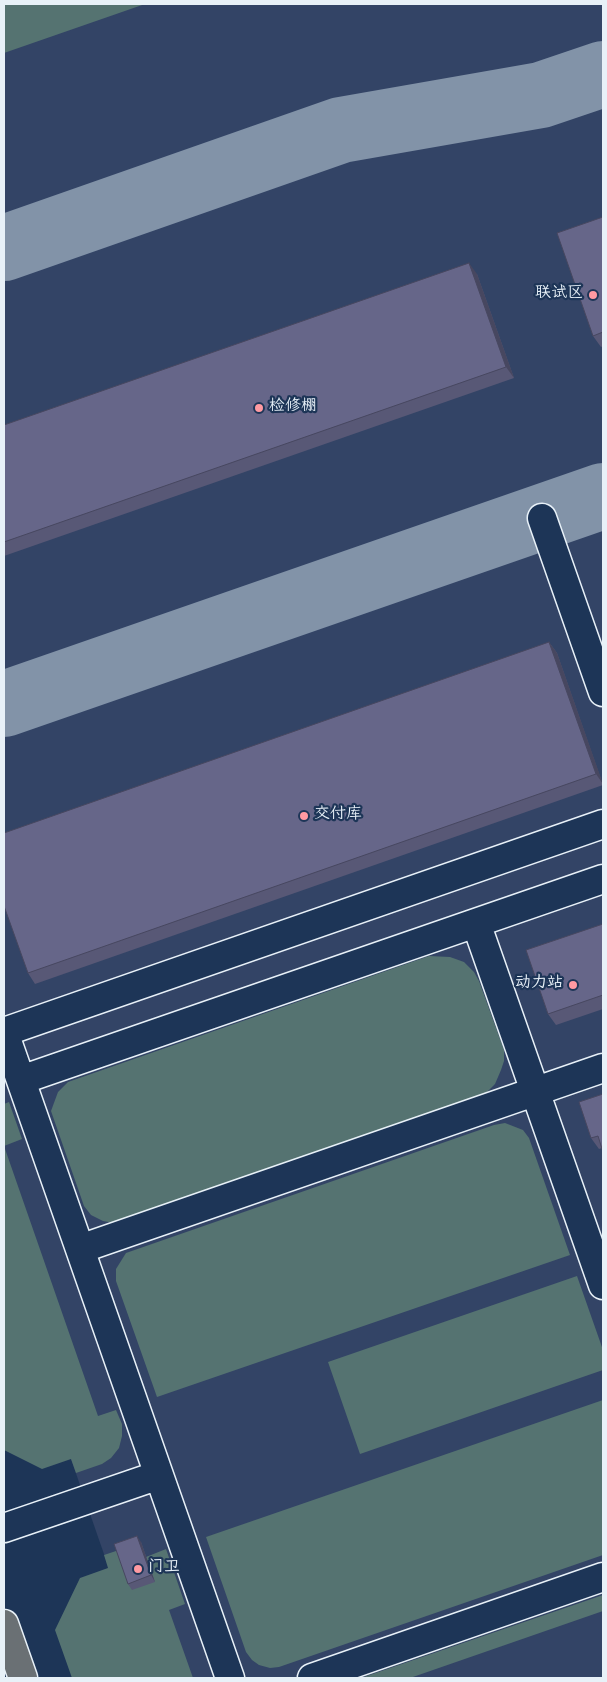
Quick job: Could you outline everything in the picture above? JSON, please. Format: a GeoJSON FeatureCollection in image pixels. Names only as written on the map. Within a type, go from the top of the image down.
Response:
{"type":"FeatureCollection","features":[{"type":"Feature","properties":{"kind":"main road"},"geometry":{"type":"LineString","coordinates":[[4,1624],[23,1678]]}},
{"type":"Feature","properties":{"kind":"lane"},"geometry":{"type":"LineString","coordinates":[[542,518],[603,692]]}},
{"type":"Feature","properties":{"kind":"lane"},"geometry":{"type":"LineString","coordinates":[[230,1678],[4,1032],[603,824]]}},
{"type":"Feature","properties":{"kind":"lane"},"geometry":{"type":"LineString","coordinates":[[21,1080],[603,879]]}},
{"type":"Feature","properties":{"kind":"lane"},"geometry":{"type":"LineString","coordinates":[[476,923],[603,1285]]}},
{"type":"Feature","properties":{"kind":"lane"},"geometry":{"type":"LineString","coordinates":[[80,1249],[603,1068]]}},
{"type":"Feature","properties":{"kind":"lane"},"geometry":{"type":"LineString","coordinates":[[4,1528],[159,1475]]}},
{"type":"Feature","properties":{"kind":"lane"},"geometry":{"type":"LineString","coordinates":[[312,1678],[603,1577]]}},
{"type":"Feature","properties":{"kind":"shaded area"},"geometry":{"type":"Polygon","coordinates":[[[4,4],[603,4],[603,1678],[147,1678],[4,1266],[4,4]]]}},
{"type":"Feature","properties":{"kind":"green space"},"geometry":{"type":"Polygon","coordinates":[[[4,4],[145,4],[4,53],[4,4]]]}},
{"type":"Feature","properties":{"kind":"green space"},"geometry":{"type":"Polygon","coordinates":[[[429,956],[450,957],[464,962],[474,972],[479,981],[504,1050],[504,1061],[495,1084],[485,1094],[114,1223],[103,1221],[91,1215],[84,1206],[51,1111],[58,1092],[68,1082],[429,956]]]}},
{"type":"Feature","properties":{"kind":"green space"},"geometry":{"type":"Polygon","coordinates":[[[9,1102],[22,1139],[4,1146],[4,1104],[9,1102]]]}},
{"type":"Feature","properties":{"kind":"green space"},"geometry":{"type":"Polygon","coordinates":[[[505,1123],[523,1130],[529,1138],[570,1255],[157,1397],[116,1281],[116,1269],[126,1253],[494,1125],[505,1123]]]}},
{"type":"Feature","properties":{"kind":"green space"},"geometry":{"type":"Polygon","coordinates":[[[4,1146],[98,1416],[116,1410],[122,1424],[119,1448],[111,1458],[102,1464],[76,1473],[71,1459],[42,1469],[4,1450],[4,1146]]]}},
{"type":"Feature","properties":{"kind":"green space"},"geometry":{"type":"Polygon","coordinates":[[[577,1276],[603,1350],[603,1370],[360,1454],[328,1362],[577,1276]]]}},
{"type":"Feature","properties":{"kind":"green space"},"geometry":{"type":"Polygon","coordinates":[[[603,1400],[603,1555],[279,1667],[270,1668],[259,1665],[246,1652],[206,1537],[603,1400]]]}},
{"type":"Feature","properties":{"kind":"green space"},"geometry":{"type":"Polygon","coordinates":[[[166,1549],[185,1604],[169,1610],[193,1678],[72,1678],[55,1630],[80,1578],[108,1568],[104,1555],[119,1550],[146,1557],[166,1549]]]}},
{"type":"Feature","properties":{"kind":"green space"},"geometry":{"type":"Polygon","coordinates":[[[603,1595],[603,1611],[410,1678],[361,1678],[603,1595]]]}},
{"type":"Feature","properties":{"kind":"building","name":"联试区"},"geometry":{"type":"Polygon","coordinates":[[[603,217],[603,332],[593,336],[557,233],[603,217]]]}},
{"type":"Feature","properties":{"kind":"building","name":"检修棚"},"geometry":{"type":"Polygon","coordinates":[[[469,263],[506,367],[4,542],[4,425],[469,263]]]}},
{"type":"Feature","properties":{"kind":"building","name":"交付库"},"geometry":{"type":"Polygon","coordinates":[[[549,642],[596,774],[28,973],[4,906],[4,833],[549,642]]]}},
{"type":"Feature","properties":{"kind":"building","name":"动力站"},"geometry":{"type":"Polygon","coordinates":[[[603,924],[603,995],[548,1014],[526,950],[603,924]]]}},
{"type":"Feature","properties":{"kind":"building"},"geometry":{"type":"Polygon","coordinates":[[[603,1094],[603,1152],[598,1136],[591,1138],[579,1102],[603,1094]]]}},
{"type":"Feature","properties":{"kind":"building","name":"门卫"},"geometry":{"type":"Polygon","coordinates":[[[137,1536],[151,1575],[128,1584],[114,1544],[137,1536]]]}},
{"type":"Feature","properties":{"kind":"taxiway"},"geometry":{"type":"LineString","coordinates":[[4,248],[341,130],[541,95],[603,74]]}},
{"type":"Feature","properties":{"kind":"taxiway"},"geometry":{"type":"LineString","coordinates":[[4,704],[603,496]]}},
{"type":"Feature","properties":{"kind":"place","name":"联试区"},"geometry":{"type":"Point","coordinates":[593,295]}},
{"type":"Feature","properties":{"kind":"place","name":"检修棚"},"geometry":{"type":"Point","coordinates":[259,408]}},
{"type":"Feature","properties":{"kind":"place","name":"交付库"},"geometry":{"type":"Point","coordinates":[304,816]}},
{"type":"Feature","properties":{"kind":"place","name":"动力站"},"geometry":{"type":"Point","coordinates":[573,985]}},
{"type":"Feature","properties":{"kind":"place","name":"门卫"},"geometry":{"type":"Point","coordinates":[138,1569]}}]}
